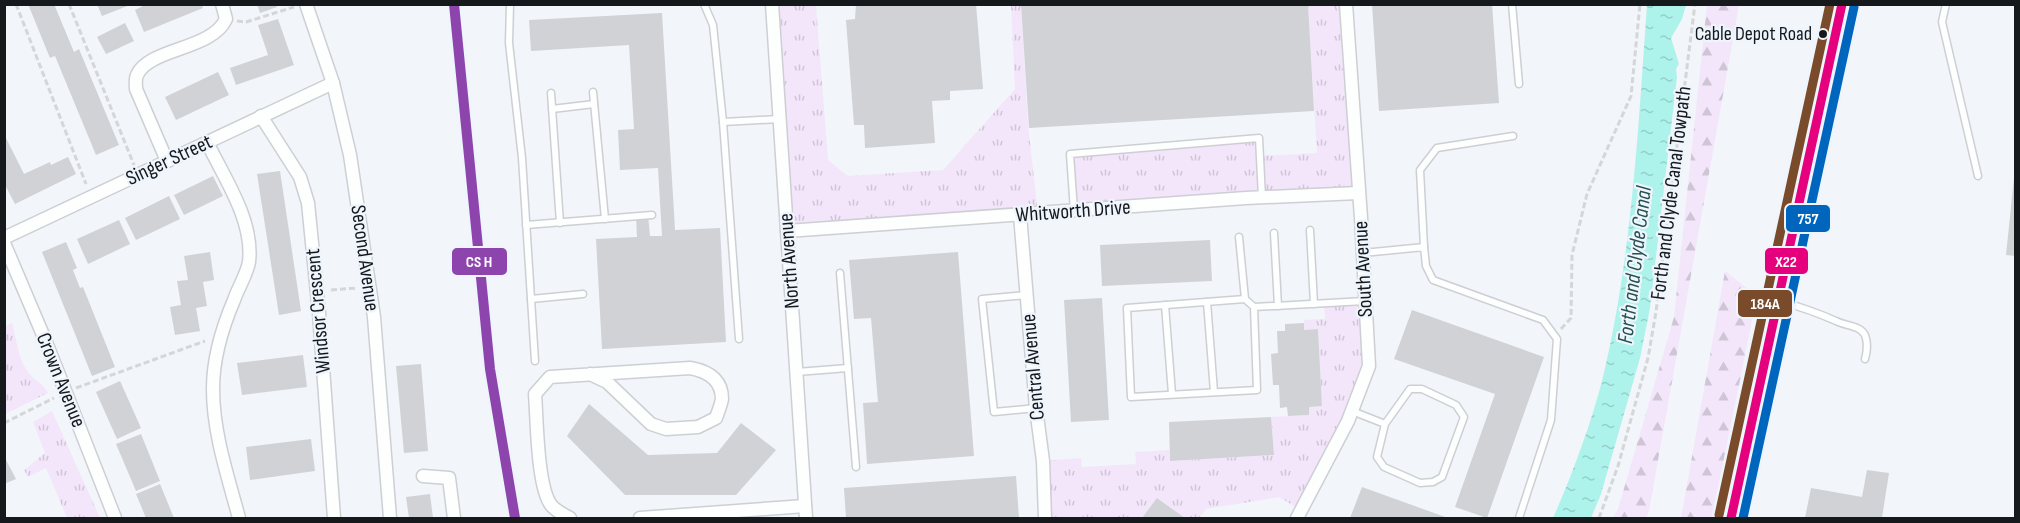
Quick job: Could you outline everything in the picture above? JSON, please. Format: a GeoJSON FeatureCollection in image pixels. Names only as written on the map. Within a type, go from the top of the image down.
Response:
{"type":"FeatureCollection","features":[{"type":"Feature","properties":{"kind":"main road"},"geometry":{"type":"LineString","coordinates":[[1731,519],[1842,4]]}},
{"type":"Feature","properties":{"kind":"street"},"geometry":{"type":"LineString","coordinates":[[167,161],[136,89],[136,76],[144,65],[212,35],[222,28],[226,19],[222,4]]}},
{"type":"Feature","properties":{"kind":"street","name":"Second Avenue"},"geometry":{"type":"LineString","coordinates":[[304,4],[333,82],[350,155],[374,317],[390,519]]}},
{"type":"Feature","properties":{"kind":"street","name":"North Avenue"},"geometry":{"type":"LineString","coordinates":[[772,4],[806,519]]}},
{"type":"Feature","properties":{"kind":"street","name":"South Avenue"},"geometry":{"type":"LineString","coordinates":[[1297,519],[1352,411],[1369,366],[1346,4]]}},
{"type":"Feature","properties":{"kind":"street","name":"Singer Street"},"geometry":{"type":"LineString","coordinates":[[4,238],[333,82]]}},
{"type":"Feature","properties":{"kind":"street","name":"Windsor Crescent"},"geometry":{"type":"LineString","coordinates":[[261,116],[300,177],[305,190],[317,291],[334,519]]}},
{"type":"Feature","properties":{"kind":"street"},"geometry":{"type":"LineString","coordinates":[[207,142],[239,208],[247,233],[249,262],[221,336],[213,388],[215,416],[239,519]]}},
{"type":"Feature","properties":{"kind":"street","name":"Whitworth Drive"},"geometry":{"type":"LineString","coordinates":[[787,231],[1235,199],[1358,193]]}},
{"type":"Feature","properties":{"kind":"street","name":"Central Avenue"},"geometry":{"type":"LineString","coordinates":[[1020,215],[1036,408],[1043,461],[1046,519]]}},
{"type":"Feature","properties":{"kind":"street","name":"Crown Avenue"},"geometry":{"type":"LineString","coordinates":[[4,243],[66,392],[115,519]]}},
{"type":"Feature","properties":{"kind":"street"},"geometry":{"type":"LineString","coordinates":[[570,519],[551,504],[544,489],[535,394],[550,377],[590,374],[690,368],[706,371],[717,381],[722,398],[716,418],[698,427],[666,429],[651,424],[607,382],[590,374]]}},
{"type":"Feature","properties":{"kind":"street"},"geometry":{"type":"LineString","coordinates":[[423,476],[450,478],[454,519]]}},
{"type":"Feature","properties":{"kind":"street"},"geometry":{"type":"LineString","coordinates":[[640,519],[749,514],[805,506]]}},
{"type":"Feature","properties":{"kind":"lane"},"geometry":{"type":"LineString","coordinates":[[510,4],[509,43],[522,158],[535,361]]}},
{"type":"Feature","properties":{"kind":"lane"},"geometry":{"type":"LineString","coordinates":[[704,4],[713,26],[723,122],[738,339]]}},
{"type":"Feature","properties":{"kind":"lane"},"geometry":{"type":"LineString","coordinates":[[1512,4],[1519,84]]}},
{"type":"Feature","properties":{"kind":"lane"},"geometry":{"type":"LineString","coordinates":[[1946,4],[1942,22],[1978,176]]}},
{"type":"Feature","properties":{"kind":"lane"},"geometry":{"type":"LineString","coordinates":[[593,92],[605,219]]}},
{"type":"Feature","properties":{"kind":"lane"},"geometry":{"type":"LineString","coordinates":[[551,93],[560,223]]}},
{"type":"Feature","properties":{"kind":"lane"},"geometry":{"type":"LineString","coordinates":[[552,109],[594,104]]}},
{"type":"Feature","properties":{"kind":"lane"},"geometry":{"type":"LineString","coordinates":[[723,122],[780,119]]}},
{"type":"Feature","properties":{"kind":"lane"},"geometry":{"type":"LineString","coordinates":[[1513,136],[1437,148],[1420,170],[1426,267],[1433,280],[1543,320],[1557,339],[1551,420],[1519,519]]}},
{"type":"Feature","properties":{"kind":"lane"},"geometry":{"type":"LineString","coordinates":[[1074,211],[1070,154],[1259,138],[1262,199]]}},
{"type":"Feature","properties":{"kind":"lane"},"geometry":{"type":"LineString","coordinates":[[526,225],[652,215]]}},
{"type":"Feature","properties":{"kind":"lane"},"geometry":{"type":"LineString","coordinates":[[1310,230],[1314,304]]}},
{"type":"Feature","properties":{"kind":"lane"},"geometry":{"type":"LineString","coordinates":[[1274,233],[1278,306]]}},
{"type":"Feature","properties":{"kind":"lane"},"geometry":{"type":"LineString","coordinates":[[1239,237],[1245,299],[1254,307],[1365,301]]}},
{"type":"Feature","properties":{"kind":"lane"},"geometry":{"type":"LineString","coordinates":[[1363,253],[1424,247]]}},
{"type":"Feature","properties":{"kind":"lane"},"geometry":{"type":"LineString","coordinates":[[840,273],[856,467]]}},
{"type":"Feature","properties":{"kind":"lane"},"geometry":{"type":"LineString","coordinates":[[531,299],[583,294]]}},
{"type":"Feature","properties":{"kind":"lane"},"geometry":{"type":"LineString","coordinates":[[1027,295],[982,299],[993,412],[1036,408]]}},
{"type":"Feature","properties":{"kind":"lane"},"geometry":{"type":"LineString","coordinates":[[1245,299],[1127,308],[1131,397],[1257,390],[1254,307]]}},
{"type":"Feature","properties":{"kind":"lane"},"geometry":{"type":"LineString","coordinates":[[1778,301],[1815,311],[1859,328],[1865,335],[1867,349],[1865,359]]}},
{"type":"Feature","properties":{"kind":"lane"},"geometry":{"type":"LineString","coordinates":[[1207,302],[1214,392]]}},
{"type":"Feature","properties":{"kind":"lane"},"geometry":{"type":"LineString","coordinates":[[1165,305],[1172,394]]}},
{"type":"Feature","properties":{"kind":"lane"},"geometry":{"type":"LineString","coordinates":[[796,372],[848,368]]}},
{"type":"Feature","properties":{"kind":"lane"},"geometry":{"type":"LineString","coordinates":[[1410,388],[1422,389],[1456,405],[1464,417],[1442,477],[1433,482],[1420,483],[1383,467],[1377,457],[1385,424],[1410,388]]}},
{"type":"Feature","properties":{"kind":"lane"},"geometry":{"type":"LineString","coordinates":[[1352,411],[1385,424]]}},
{"type":"Feature","properties":{"kind":"path"},"geometry":{"type":"LineString","coordinates":[[16,4],[91,197]]}},
{"type":"Feature","properties":{"kind":"path"},"geometry":{"type":"LineString","coordinates":[[69,4],[138,175]]}},
{"type":"Feature","properties":{"kind":"path"},"geometry":{"type":"LineString","coordinates":[[226,19],[246,22],[304,4]]}},
{"type":"Feature","properties":{"kind":"path"},"geometry":{"type":"LineString","coordinates":[[1555,336],[1571,318],[1572,255],[1587,194],[1631,96],[1640,4]]}},
{"type":"Feature","properties":{"kind":"path","name":"Forth and Clyde Canal Towpath"},"geometry":{"type":"LineString","coordinates":[[1599,519],[1618,466],[1648,358],[1656,312],[1695,4]]}},
{"type":"Feature","properties":{"kind":"path"},"geometry":{"type":"LineString","coordinates":[[317,291],[369,287]]}},
{"type":"Feature","properties":{"kind":"path"},"geometry":{"type":"LineString","coordinates":[[4,423],[66,392],[221,336]]}},
{"type":"Feature","properties":{"kind":"green space"},"geometry":{"type":"Polygon","coordinates":[[[772,5],[816,5],[828,160],[848,176],[943,170],[1015,89],[1011,5],[1021,5],[1028,125],[1038,214],[787,231],[772,5]]]}},
{"type":"Feature","properties":{"kind":"green space"},"geometry":{"type":"Polygon","coordinates":[[[1308,5],[1346,5],[1358,193],[1074,211],[1070,154],[1259,138],[1260,156],[1317,153],[1308,5]]]}},
{"type":"Feature","properties":{"kind":"green space"},"geometry":{"type":"Polygon","coordinates":[[[1707,5],[1739,5],[1649,511],[1646,518],[1613,518],[1618,509],[1674,317],[1707,5]]]}},
{"type":"Feature","properties":{"kind":"green space"},"geometry":{"type":"Polygon","coordinates":[[[1725,271],[1757,296],[1712,518],[1681,518],[1725,271]]]}},
{"type":"Feature","properties":{"kind":"green space"},"geometry":{"type":"Polygon","coordinates":[[[1365,301],[1369,366],[1302,511],[1279,497],[1206,509],[1199,518],[1185,518],[1158,498],[1142,518],[1047,518],[1043,461],[1081,458],[1082,467],[1136,464],[1135,452],[1169,450],[1170,461],[1274,455],[1271,417],[1309,415],[1309,407],[1322,406],[1318,329],[1304,330],[1304,320],[1325,319],[1324,303],[1365,301]]]}},
{"type":"Feature","properties":{"kind":"green space"},"geometry":{"type":"Polygon","coordinates":[[[12,323],[23,364],[28,373],[48,393],[5,414],[5,327],[12,323]]]}},
{"type":"Feature","properties":{"kind":"green space"},"geometry":{"type":"Polygon","coordinates":[[[52,411],[100,518],[67,518],[46,468],[28,477],[24,470],[45,453],[33,422],[52,411]]]}},
{"type":"Feature","properties":{"kind":"water","name":"Forth and Clyde Canal"},"geometry":{"type":"Polygon","coordinates":[[[1647,5],[1686,5],[1682,19],[1671,38],[1679,64],[1676,69],[1677,77],[1650,308],[1640,358],[1601,494],[1591,518],[1553,518],[1592,416],[1612,335],[1632,194],[1647,5]]]}},
{"type":"Feature","properties":{"kind":"building"},"geometry":{"type":"Polygon","coordinates":[[[28,4],[54,4],[74,52],[79,49],[119,145],[96,155],[55,56],[50,58],[28,4]]]}},
{"type":"Feature","properties":{"kind":"building"},"geometry":{"type":"Polygon","coordinates":[[[97,4],[130,4],[130,5],[102,16],[97,4]]]}},
{"type":"Feature","properties":{"kind":"building"},"geometry":{"type":"Polygon","coordinates":[[[147,4],[201,4],[203,8],[144,32],[135,10],[147,4]]]}},
{"type":"Feature","properties":{"kind":"building"},"geometry":{"type":"Polygon","coordinates":[[[257,4],[276,4],[277,7],[260,13],[257,4]]]}},
{"type":"Feature","properties":{"kind":"building"},"geometry":{"type":"Polygon","coordinates":[[[856,4],[976,4],[983,89],[950,91],[950,100],[932,101],[935,143],[865,148],[864,125],[854,125],[846,20],[855,19],[856,4]]]}},
{"type":"Feature","properties":{"kind":"building"},"geometry":{"type":"Polygon","coordinates":[[[1021,4],[1308,4],[1314,111],[1029,128],[1021,4]]]}},
{"type":"Feature","properties":{"kind":"building"},"geometry":{"type":"Polygon","coordinates":[[[1372,4],[1492,4],[1499,103],[1379,111],[1372,4]]]}},
{"type":"Feature","properties":{"kind":"building"},"geometry":{"type":"Polygon","coordinates":[[[662,13],[675,230],[720,228],[726,342],[602,349],[596,239],[637,237],[636,216],[648,215],[650,236],[662,236],[658,168],[620,170],[618,130],[634,129],[629,45],[531,51],[529,20],[662,13]]]}},
{"type":"Feature","properties":{"kind":"building"},"geometry":{"type":"Polygon","coordinates":[[[278,19],[294,65],[236,85],[230,68],[268,55],[258,25],[278,19]]]}},
{"type":"Feature","properties":{"kind":"building"},"geometry":{"type":"Polygon","coordinates":[[[125,23],[134,41],[106,54],[97,37],[125,23]]]}},
{"type":"Feature","properties":{"kind":"building"},"geometry":{"type":"Polygon","coordinates":[[[218,72],[229,95],[176,120],[165,97],[218,72]]]}},
{"type":"Feature","properties":{"kind":"building"},"geometry":{"type":"Polygon","coordinates":[[[4,134],[24,174],[50,162],[51,165],[68,157],[76,174],[15,204],[4,183],[4,134]]]}},
{"type":"Feature","properties":{"kind":"building"},"geometry":{"type":"Polygon","coordinates":[[[280,171],[301,311],[279,315],[257,174],[280,171]]]}},
{"type":"Feature","properties":{"kind":"building"},"geometry":{"type":"Polygon","coordinates":[[[213,176],[223,196],[184,215],[174,195],[213,176]]]}},
{"type":"Feature","properties":{"kind":"building"},"geometry":{"type":"Polygon","coordinates":[[[2014,178],[2016,178],[2016,256],[2006,255],[2014,178]]]}},
{"type":"Feature","properties":{"kind":"building"},"geometry":{"type":"Polygon","coordinates":[[[169,196],[180,219],[136,240],[125,218],[169,196]]]}},
{"type":"Feature","properties":{"kind":"building"},"geometry":{"type":"Polygon","coordinates":[[[119,220],[130,244],[88,264],[77,239],[119,220]]]}},
{"type":"Feature","properties":{"kind":"building"},"geometry":{"type":"Polygon","coordinates":[[[1210,240],[1212,281],[1102,286],[1100,245],[1210,240]]]}},
{"type":"Feature","properties":{"kind":"building"},"geometry":{"type":"Polygon","coordinates":[[[66,242],[77,268],[73,270],[80,288],[83,287],[115,367],[92,376],[42,252],[66,242]]]}},
{"type":"Feature","properties":{"kind":"building"},"geometry":{"type":"Polygon","coordinates":[[[210,252],[214,280],[203,282],[207,306],[196,308],[200,331],[175,335],[170,307],[181,305],[177,281],[188,280],[184,256],[210,252]]]}},
{"type":"Feature","properties":{"kind":"building"},"geometry":{"type":"Polygon","coordinates":[[[958,252],[974,456],[867,464],[863,403],[878,402],[871,318],[854,319],[849,260],[958,252]]]}},
{"type":"Feature","properties":{"kind":"building"},"geometry":{"type":"Polygon","coordinates":[[[1102,298],[1109,420],[1071,422],[1064,300],[1102,298]]]}},
{"type":"Feature","properties":{"kind":"building"},"geometry":{"type":"Polygon","coordinates":[[[1412,310],[1544,357],[1487,518],[1455,507],[1495,394],[1394,359],[1412,310]]]}},
{"type":"Feature","properties":{"kind":"building"},"geometry":{"type":"Polygon","coordinates":[[[1304,323],[1304,330],[1318,329],[1322,406],[1309,407],[1309,415],[1288,416],[1287,407],[1280,408],[1279,385],[1273,385],[1271,354],[1278,353],[1277,331],[1285,331],[1285,324],[1304,323]]]}},
{"type":"Feature","properties":{"kind":"building"},"geometry":{"type":"Polygon","coordinates":[[[303,355],[307,387],[242,395],[237,363],[303,355]]]}},
{"type":"Feature","properties":{"kind":"building"},"geometry":{"type":"Polygon","coordinates":[[[421,364],[428,451],[404,453],[396,366],[421,364]]]}},
{"type":"Feature","properties":{"kind":"building"},"geometry":{"type":"Polygon","coordinates":[[[120,381],[141,428],[117,439],[96,392],[120,381]]]}},
{"type":"Feature","properties":{"kind":"building"},"geometry":{"type":"Polygon","coordinates":[[[589,404],[648,455],[717,453],[741,423],[776,450],[736,495],[625,495],[567,436],[589,404]]]}},
{"type":"Feature","properties":{"kind":"building"},"geometry":{"type":"Polygon","coordinates":[[[1271,417],[1274,455],[1170,461],[1169,422],[1271,417]]]}},
{"type":"Feature","properties":{"kind":"building"},"geometry":{"type":"Polygon","coordinates":[[[141,434],[160,481],[136,491],[116,444],[141,434]]]}},
{"type":"Feature","properties":{"kind":"building"},"geometry":{"type":"Polygon","coordinates":[[[311,439],[315,471],[250,480],[246,447],[311,439]]]}},
{"type":"Feature","properties":{"kind":"building"},"geometry":{"type":"Polygon","coordinates":[[[4,456],[16,479],[4,484],[4,456]]]}},
{"type":"Feature","properties":{"kind":"building"},"geometry":{"type":"Polygon","coordinates":[[[1867,470],[1889,473],[1882,518],[1805,518],[1811,488],[1862,497],[1867,470]]]}},
{"type":"Feature","properties":{"kind":"building"},"geometry":{"type":"Polygon","coordinates":[[[1016,476],[1019,518],[846,518],[844,488],[1016,476]]]}},
{"type":"Feature","properties":{"kind":"building"},"geometry":{"type":"Polygon","coordinates":[[[160,484],[174,518],[146,518],[136,494],[160,484]]]}},
{"type":"Feature","properties":{"kind":"building"},"geometry":{"type":"Polygon","coordinates":[[[1362,487],[1448,518],[1350,518],[1362,487]]]}},
{"type":"Feature","properties":{"kind":"building"},"geometry":{"type":"Polygon","coordinates":[[[430,494],[433,518],[409,518],[406,497],[430,494]]]}},
{"type":"Feature","properties":{"kind":"building"},"geometry":{"type":"Polygon","coordinates":[[[1157,498],[1185,518],[1142,518],[1157,498]]]}},
{"type":"Feature","properties":{"kind":"transit line"},"geometry":{"type":"LineString","coordinates":[[454,4],[490,369],[515,518]]}},
{"type":"Feature","properties":{"kind":"transit line","name":"184A"},"geometry":{"type":"LineString","coordinates":[[1719,515],[1830,4]]}},
{"type":"Feature","properties":{"kind":"transit line","name":"X22"},"geometry":{"type":"LineString","coordinates":[[1731,518],[1842,4]]}},
{"type":"Feature","properties":{"kind":"transit line","name":"757"},"geometry":{"type":"LineString","coordinates":[[1743,518],[1854,7]]}},
{"type":"Feature","properties":{"kind":"place","name":"Cable Depot Road"},"geometry":{"type":"Point","coordinates":[1823,34]}}]}
